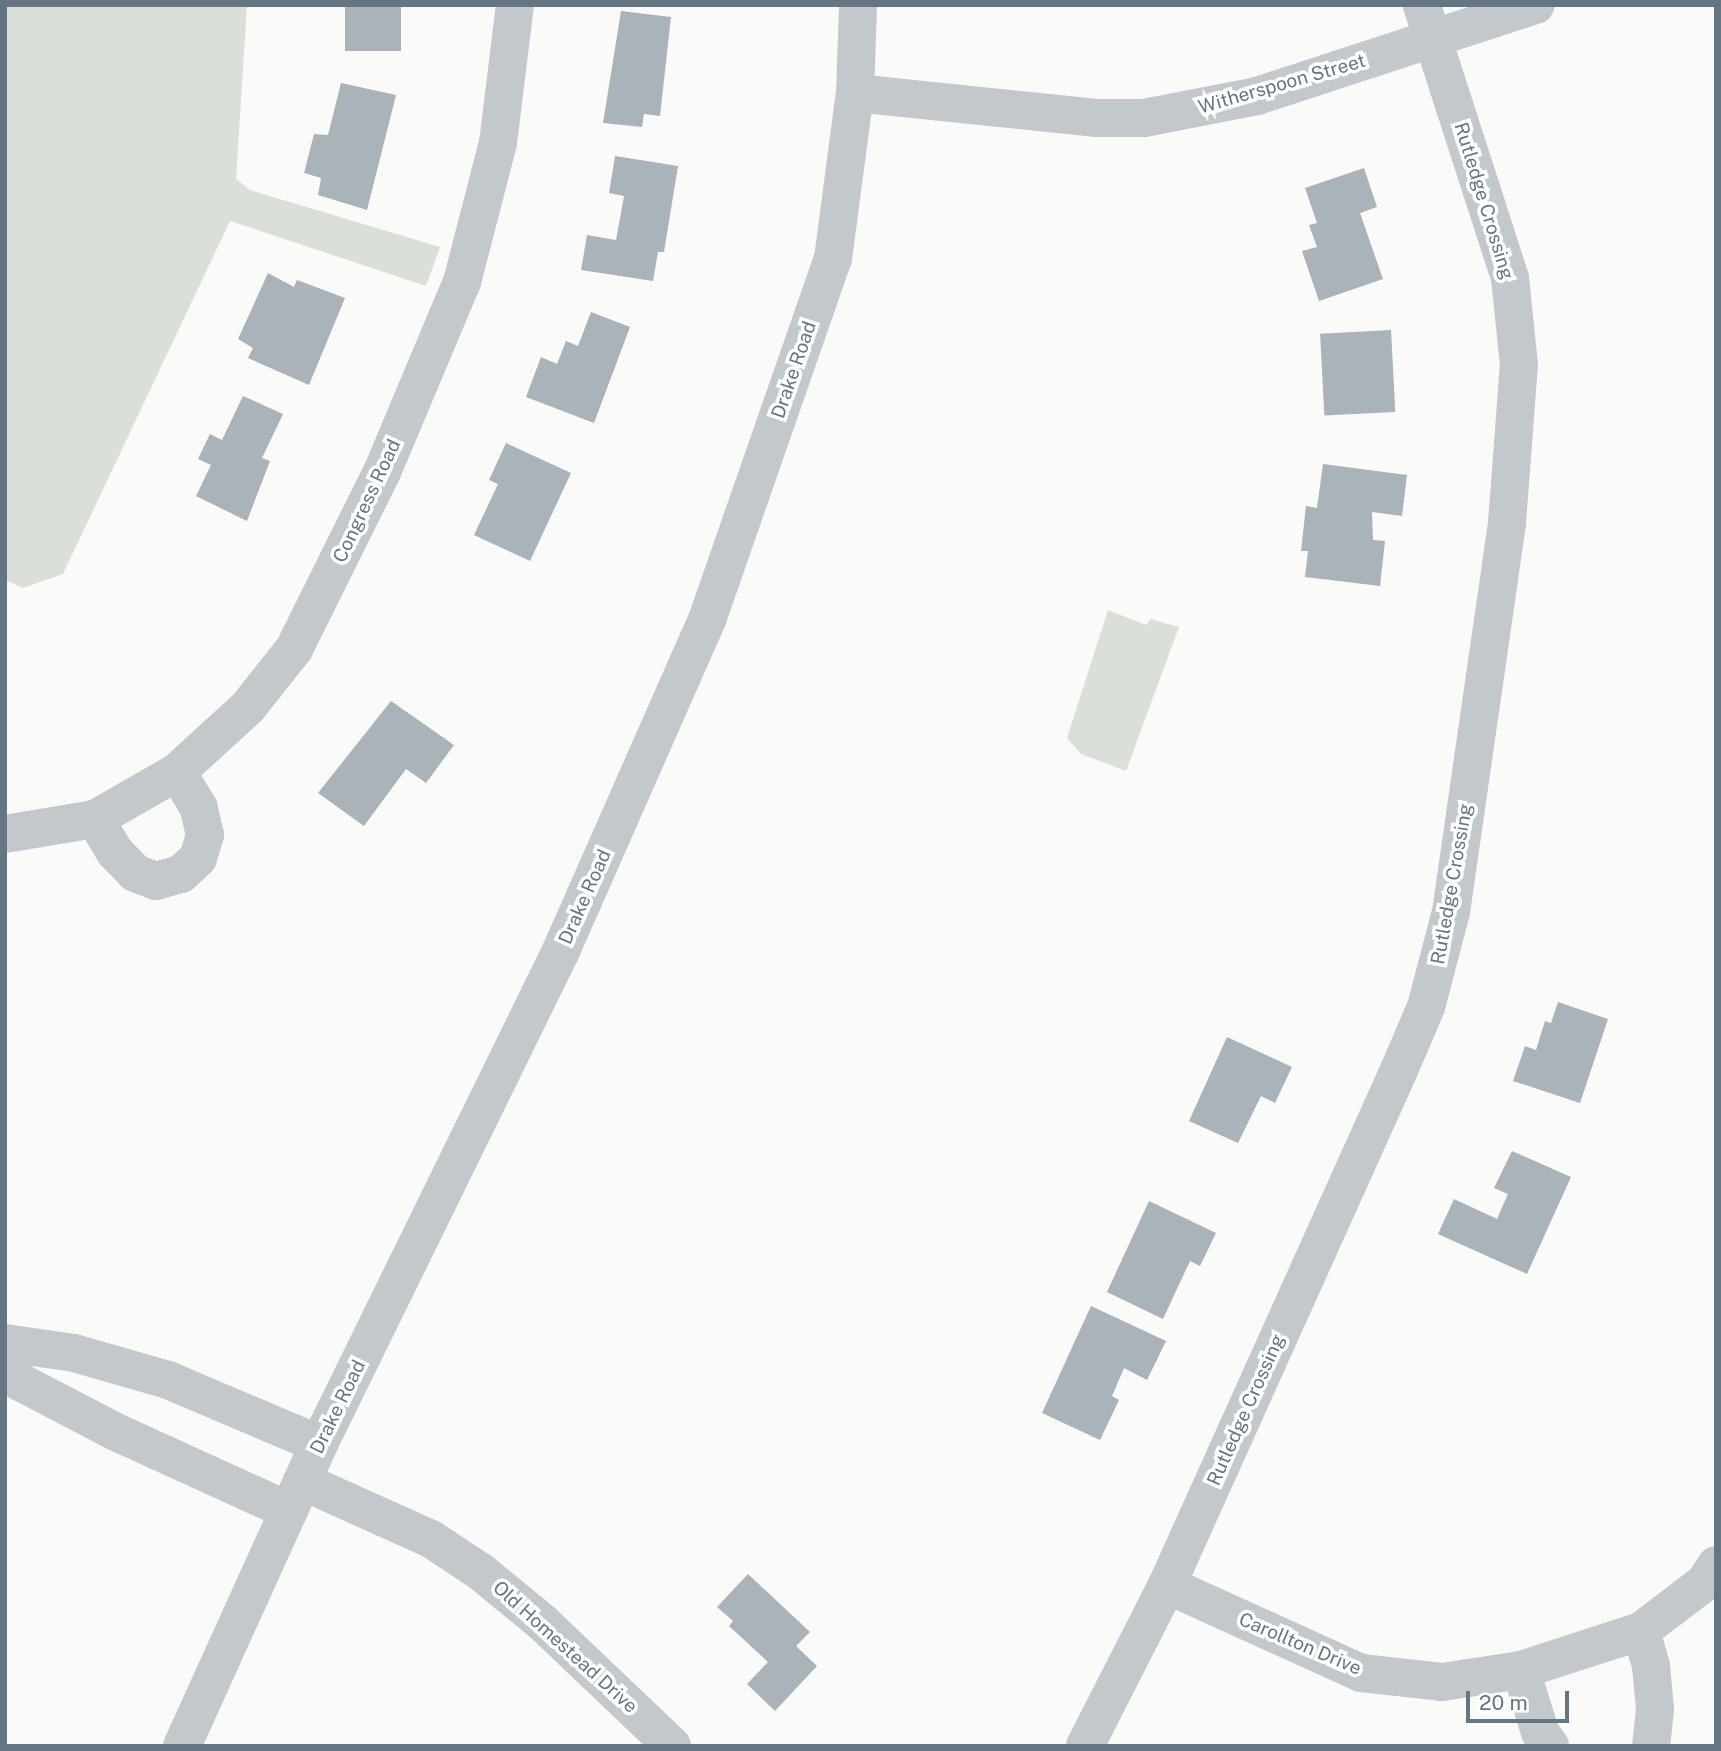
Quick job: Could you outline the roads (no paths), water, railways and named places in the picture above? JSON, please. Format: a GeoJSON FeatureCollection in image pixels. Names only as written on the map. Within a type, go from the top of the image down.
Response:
{"type":"FeatureCollection","features":[{"type":"Feature","properties":{"kind":"street","name":"Congress Road"},"geometry":{"type":"LineString","coordinates":[[5,834],[95,819],[177,772],[248,707],[294,649],[382,472],[462,282],[498,143],[515,5]]}},
{"type":"Feature","properties":{"kind":"street","name":"Drake Road"},"geometry":{"type":"LineString","coordinates":[[182,1746],[319,1444],[560,953],[708,617],[833,259],[855,93],[858,5]]}},
{"type":"Feature","properties":{"kind":"street","name":"Witherspoon Street"},"geometry":{"type":"LineString","coordinates":[[855,93],[1097,118],[1144,118],[1257,96],[1427,22],[1535,5]]}},
{"type":"Feature","properties":{"kind":"street","name":"Rutledge Crossing"},"geometry":{"type":"LineString","coordinates":[[1085,1746],[1167,1586],[1416,1032],[1451,912],[1507,523],[1519,365],[1510,278],[1427,22]]}},
{"type":"Feature","properties":{"kind":"street"},"geometry":{"type":"LineString","coordinates":[[95,819],[115,852],[135,873],[156,881],[181,874],[198,858],[205,835],[199,808],[177,772]]}},
{"type":"Feature","properties":{"kind":"street"},"geometry":{"type":"LineString","coordinates":[[5,1343],[75,1353],[168,1380],[319,1444]]}},
{"type":"Feature","properties":{"kind":"street","name":"Old Homestead Drive"},"geometry":{"type":"LineString","coordinates":[[5,1361],[20,1382],[44,1395],[295,1496],[431,1539],[481,1572],[543,1623],[672,1746]]}},
{"type":"Feature","properties":{"kind":"street","name":"Carollton Drive"},"geometry":{"type":"LineString","coordinates":[[1167,1586],[1361,1673],[1442,1682],[1521,1670],[1641,1631],[1705,1582],[1716,1565]]}},
{"type":"Feature","properties":{"kind":"street"},"geometry":{"type":"LineString","coordinates":[[1641,1631],[1653,1688],[1651,1746]]}},
{"type":"Feature","properties":{"kind":"street"},"geometry":{"type":"LineString","coordinates":[[1521,1670],[1540,1732],[1549,1746]]}}]}
